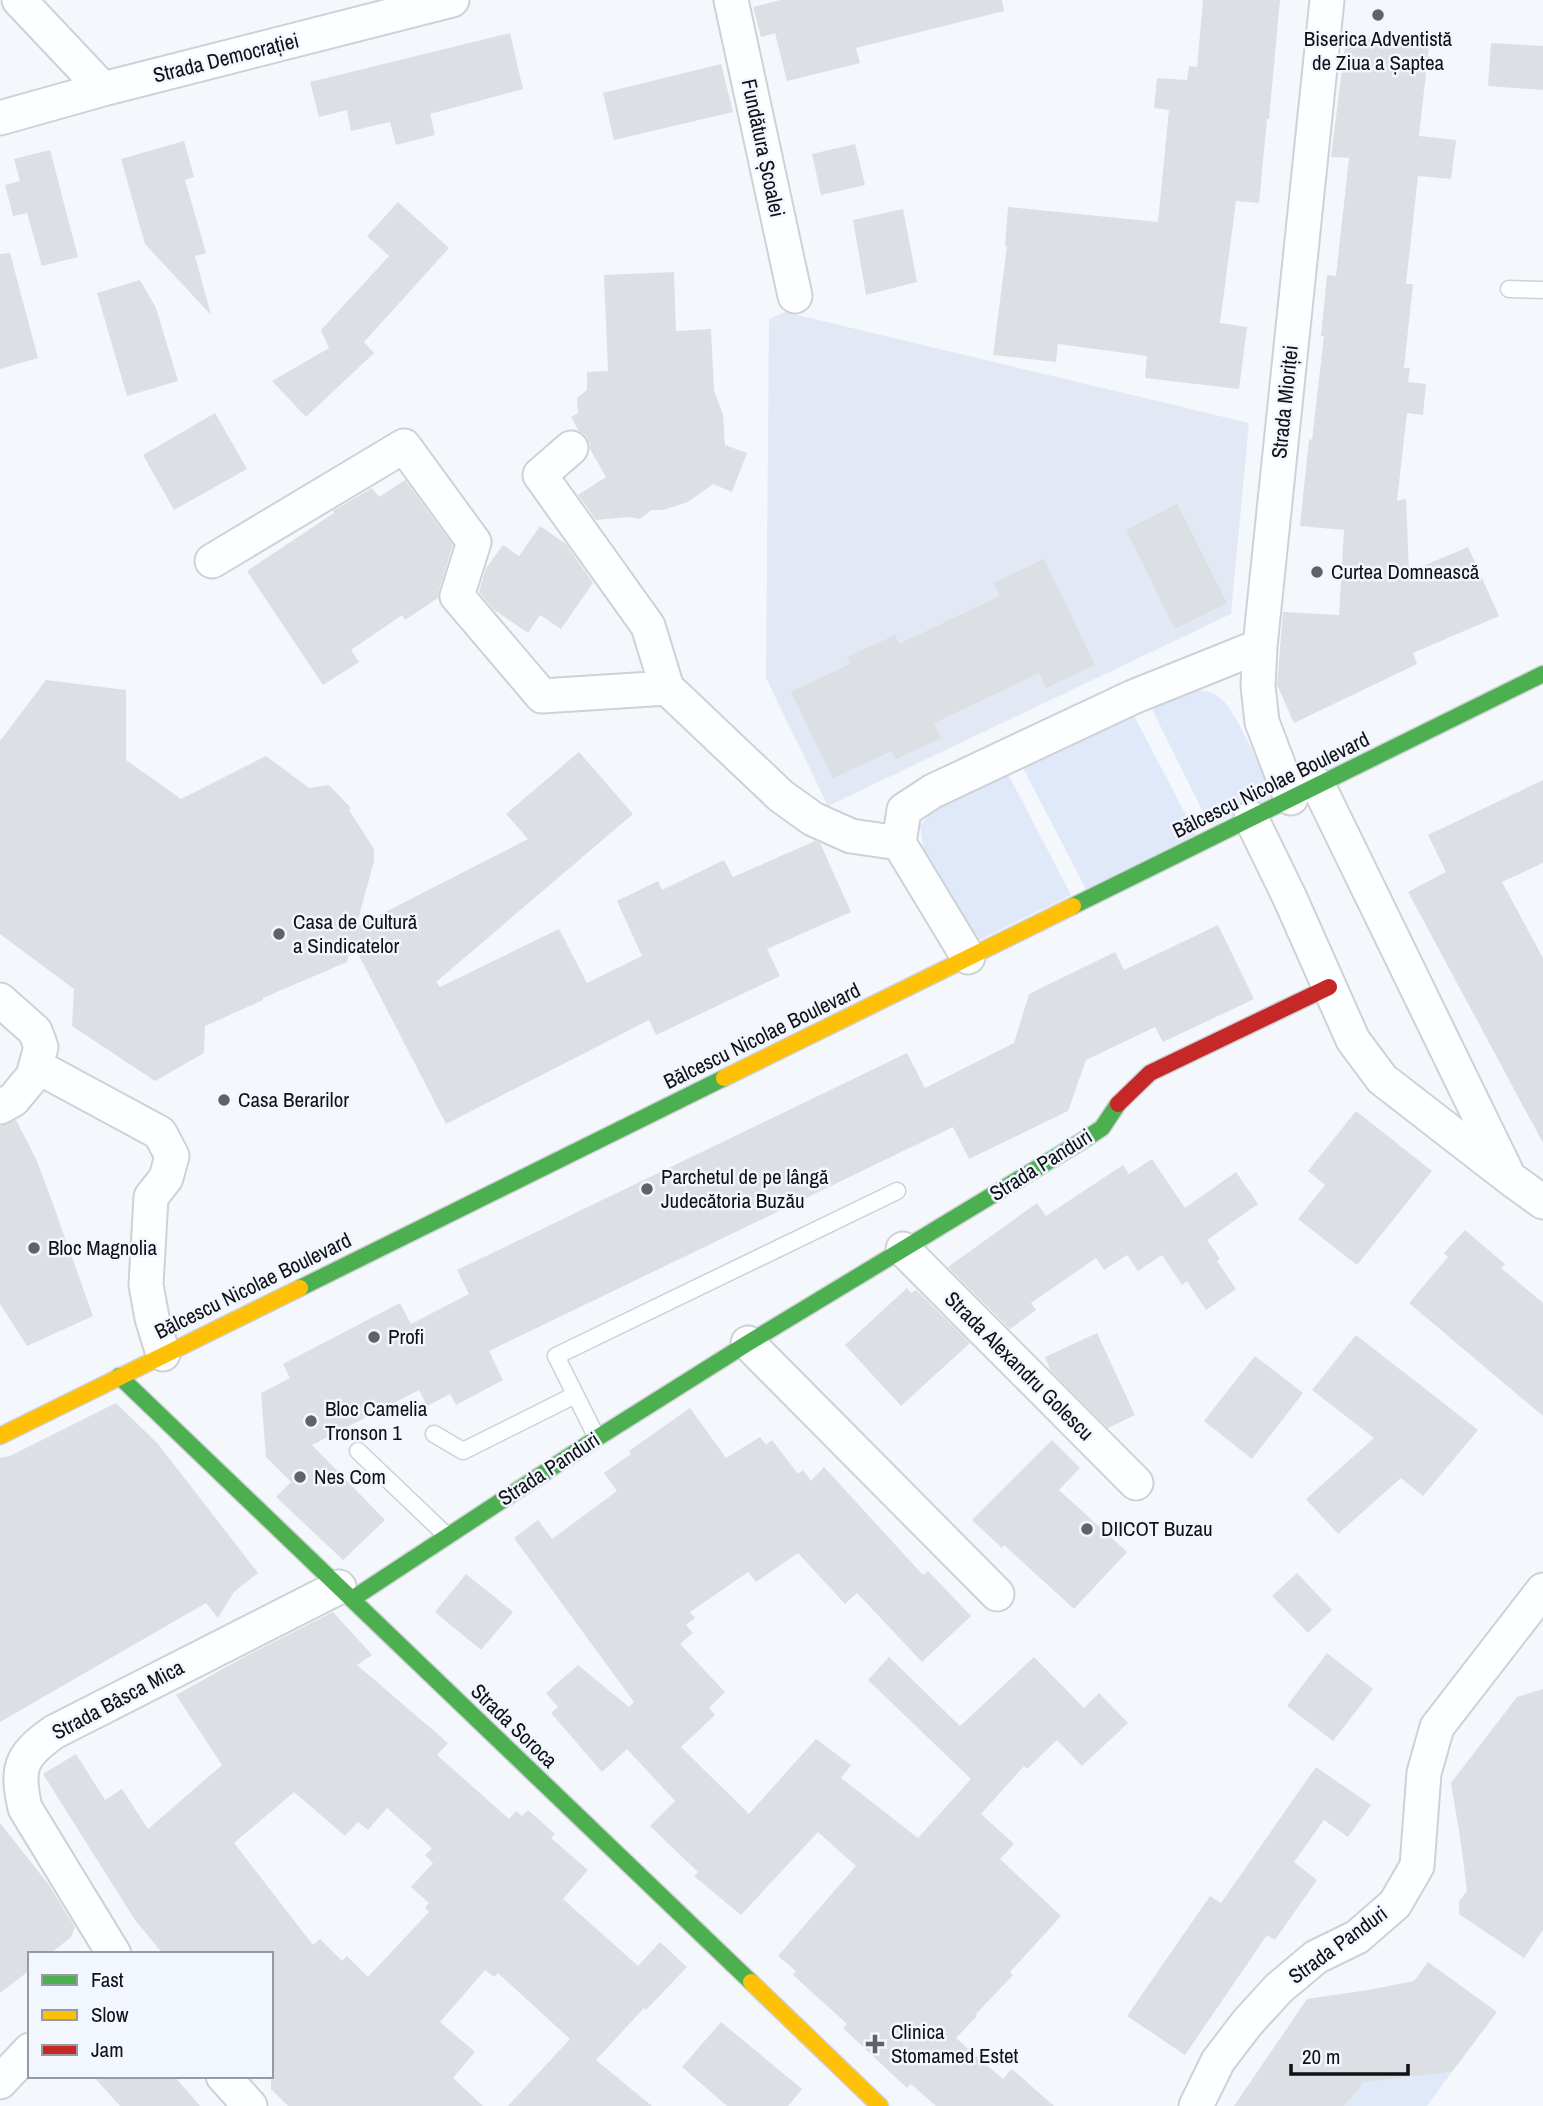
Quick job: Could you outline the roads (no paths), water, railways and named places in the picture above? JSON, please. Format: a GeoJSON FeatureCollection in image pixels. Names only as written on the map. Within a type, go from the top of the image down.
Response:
{"type":"FeatureCollection","features":[{"type":"Feature","properties":{"kind":"street"},"geometry":{"type":"LineString","coordinates":[[19,0],[103,89]]}},
{"type":"Feature","properties":{"kind":"street","name":"Strada Democrației"},"geometry":{"type":"LineString","coordinates":[[0,118],[453,0]]}},
{"type":"Feature","properties":{"kind":"street","name":"Fundătura Școalei"},"geometry":{"type":"LineString","coordinates":[[731,0],[795,296]]}},
{"type":"Feature","properties":{"kind":"street","name":"Strada Mioriței"},"geometry":{"type":"LineString","coordinates":[[1305,792],[1262,722],[1258,686],[1327,0]]}},
{"type":"Feature","properties":{"kind":"street"},"geometry":{"type":"LineString","coordinates":[[212,561],[404,446],[474,542],[457,596],[542,696],[667,688]]}},
{"type":"Feature","properties":{"kind":"street"},"geometry":{"type":"LineString","coordinates":[[571,448],[540,475],[648,626],[667,688],[781,796],[813,819],[851,836],[899,843]]}},
{"type":"Feature","properties":{"kind":"street"},"geometry":{"type":"LineString","coordinates":[[968,957],[899,843],[904,810],[933,791],[1133,697],[1260,646]]}},
{"type":"Feature","properties":{"kind":"street","name":"Bălcescu Nicolae Boulevard"},"geometry":{"type":"LineString","coordinates":[[0,1436],[1543,674]]}},
{"type":"Feature","properties":{"kind":"street"},"geometry":{"type":"LineString","coordinates":[[1305,792],[1511,1179]]}},
{"type":"Feature","properties":{"kind":"street"},"geometry":{"type":"LineString","coordinates":[[1251,818],[1353,1040],[1381,1079],[1543,1202]]}},
{"type":"Feature","properties":{"kind":"street","name":"Strada Panduri"},"geometry":{"type":"LineString","coordinates":[[345,1593],[447,1536],[748,1343],[1102,1128],[1120,1101],[1150,1073],[1329,987]]}},
{"type":"Feature","properties":{"kind":"street"},"geometry":{"type":"LineString","coordinates":[[0,1000],[35,1031],[41,1047],[33,1076],[13,1100],[0,1107]]}},
{"type":"Feature","properties":{"kind":"street"},"geometry":{"type":"LineString","coordinates":[[36,1066],[160,1133],[172,1156],[166,1178],[151,1197],[146,1284],[152,1318],[163,1354]]}},
{"type":"Feature","properties":{"kind":"street","name":"Strada Alexandru Golescu"},"geometry":{"type":"LineString","coordinates":[[903,1249],[1136,1483]]}},
{"type":"Feature","properties":{"kind":"street"},"geometry":{"type":"LineString","coordinates":[[748,1343],[997,1594]]}},
{"type":"Feature","properties":{"kind":"street","name":"Strada Soroca"},"geometry":{"type":"LineString","coordinates":[[118,1376],[880,2106]]}},
{"type":"Feature","properties":{"kind":"street","name":"Strada Panduri"},"geometry":{"type":"LineString","coordinates":[[1196,2106],[1218,2061],[1247,2023],[1279,1988],[1316,1957],[1357,1937],[1395,1904],[1417,1867],[1424,1773],[1437,1727],[1543,1590]]}},
{"type":"Feature","properties":{"kind":"street","name":"Strada Bâsca Mica"},"geometry":{"type":"LineString","coordinates":[[113,1952],[25,1808],[20,1785],[23,1762],[36,1745],[54,1732],[345,1593]]}},
{"type":"Feature","properties":{"kind":"street"},"geometry":{"type":"LineString","coordinates":[[0,2082],[28,2052]]}},
{"type":"Feature","properties":{"kind":"street"},"geometry":{"type":"LineString","coordinates":[[225,2078],[250,2106]]}},
{"type":"Feature","properties":{"kind":"lane"},"geometry":{"type":"LineString","coordinates":[[1509,289],[1543,290]]}},
{"type":"Feature","properties":{"kind":"lane"},"geometry":{"type":"LineString","coordinates":[[597,1438],[556,1356],[897,1191]]}},
{"type":"Feature","properties":{"kind":"lane"},"geometry":{"type":"LineString","coordinates":[[434,1434],[463,1451],[576,1395]]}},
{"type":"Feature","properties":{"kind":"lane"},"geometry":{"type":"LineString","coordinates":[[358,1451],[447,1536]]}},
{"type":"Feature","properties":{"kind":"place","name":"Biserica Adventistă de Ziua a Șaptea"},"geometry":{"type":"Point","coordinates":[1378,15]}},
{"type":"Feature","properties":{"kind":"place","name":"Curtea Domnească"},"geometry":{"type":"Point","coordinates":[1317,572]}},
{"type":"Feature","properties":{"kind":"place","name":"Casa de Cultură a Sindicatelor"},"geometry":{"type":"Point","coordinates":[279,934]}},
{"type":"Feature","properties":{"kind":"place","name":"Casa Berarilor"},"geometry":{"type":"Point","coordinates":[224,1100]}},
{"type":"Feature","properties":{"kind":"place","name":"Parchetul de pe lângă Judecătoria Buzău"},"geometry":{"type":"Point","coordinates":[647,1189]}},
{"type":"Feature","properties":{"kind":"place","name":"Bloc Magnolia"},"geometry":{"type":"Point","coordinates":[34,1248]}},
{"type":"Feature","properties":{"kind":"place","name":"Profi"},"geometry":{"type":"Point","coordinates":[374,1337]}},
{"type":"Feature","properties":{"kind":"place","name":"Bloc Camelia Tronson 1"},"geometry":{"type":"Point","coordinates":[311,1421]}},
{"type":"Feature","properties":{"kind":"place","name":"Nes Com"},"geometry":{"type":"Point","coordinates":[300,1477]}},
{"type":"Feature","properties":{"kind":"place","name":"DIICOT Buzau"},"geometry":{"type":"Point","coordinates":[1087,1529]}},
{"type":"Feature","properties":{"kind":"place","name":"Clinica Stomamed Estet"},"geometry":{"type":"Point","coordinates":[875,2044]}}]}
